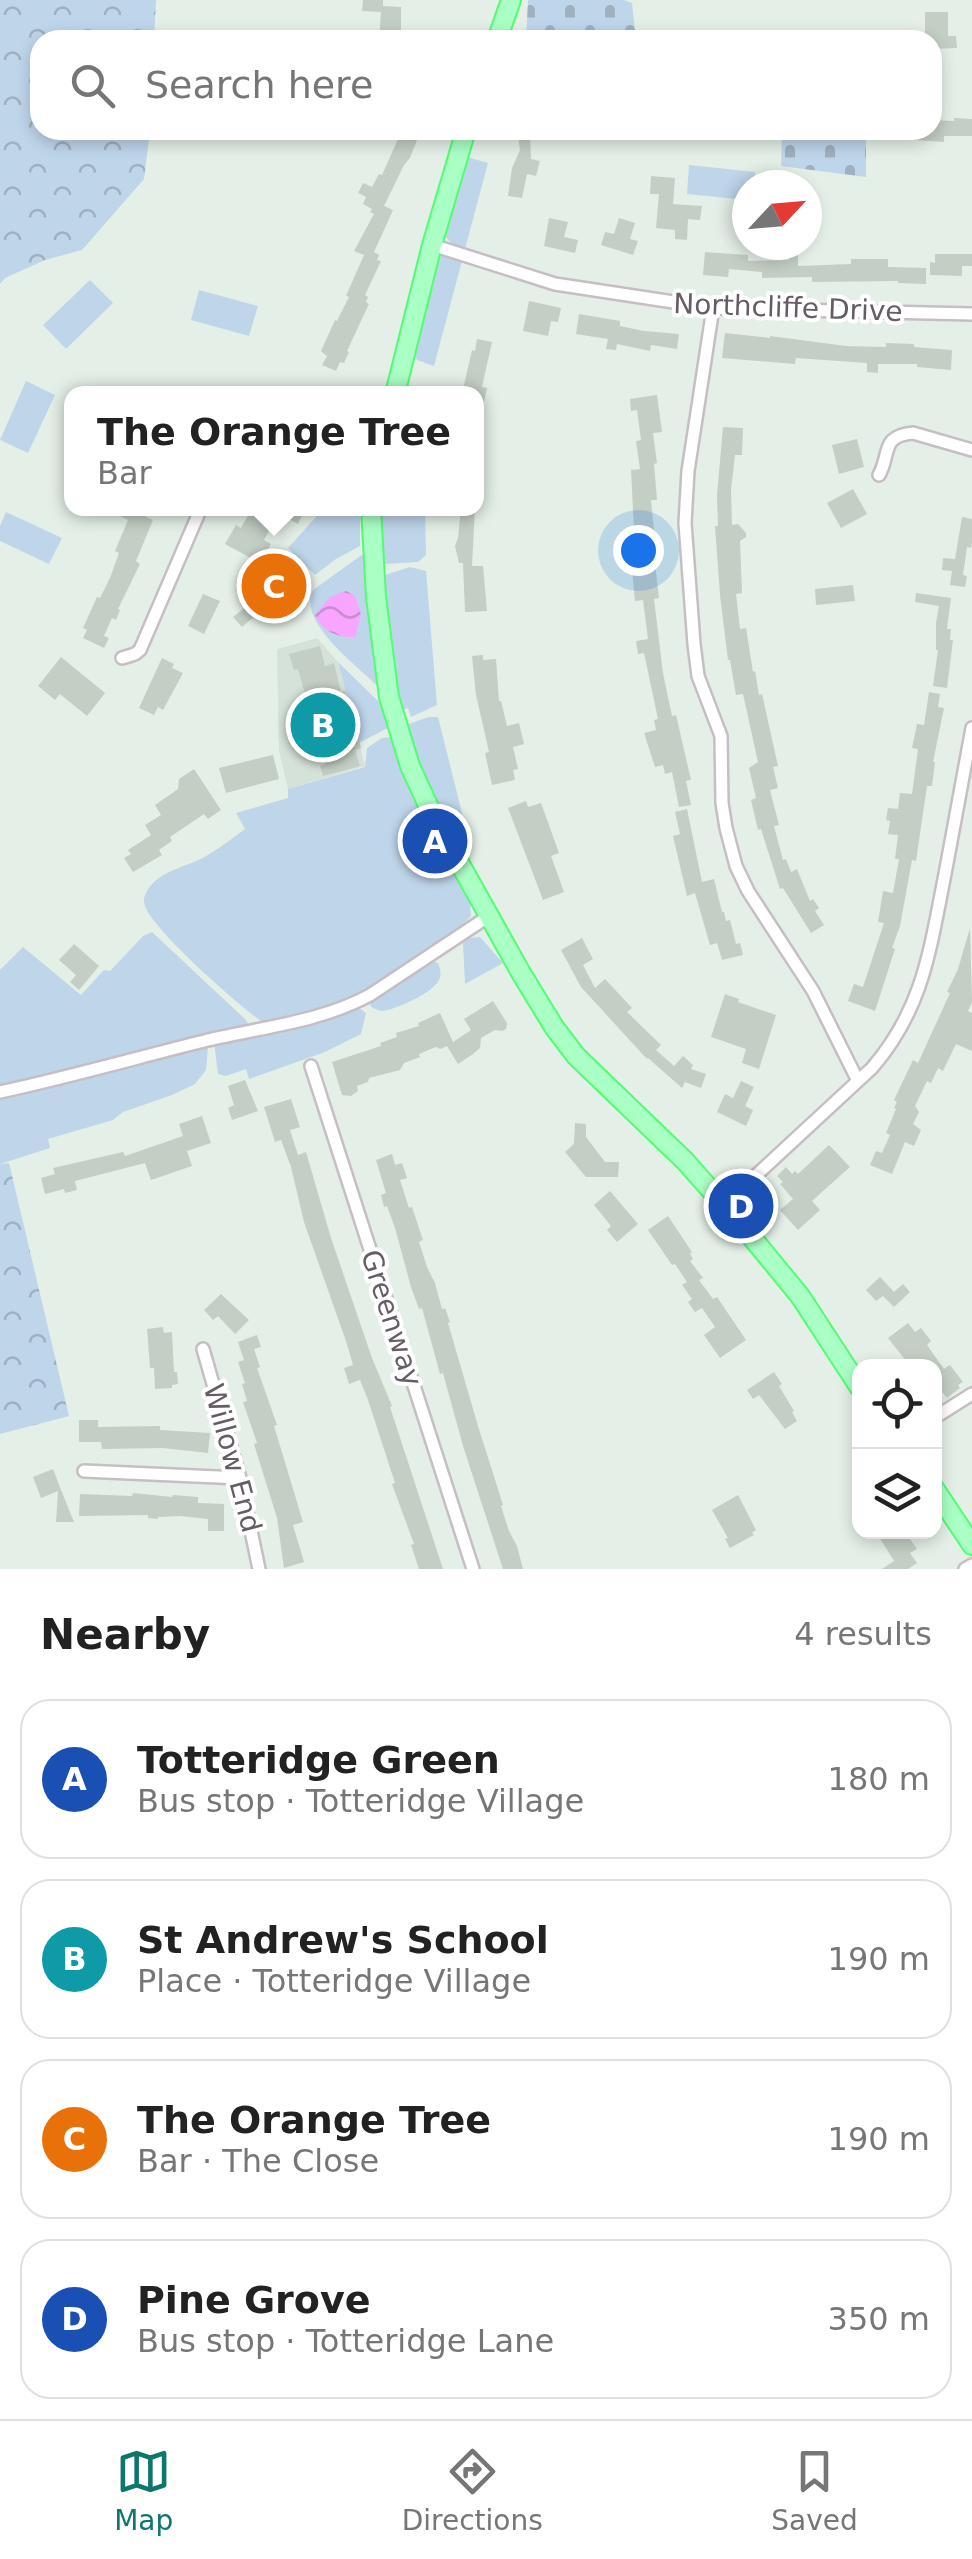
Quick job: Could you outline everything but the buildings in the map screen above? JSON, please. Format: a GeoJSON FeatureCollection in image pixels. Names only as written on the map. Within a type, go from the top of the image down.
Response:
{"type":"FeatureCollection","features":[{"type":"Feature","properties":{"kind":"main road"},"geometry":{"type":"LineString","coordinates":[[500,30],[511,0]]}},
{"type":"Feature","properties":{"kind":"main road"},"geometry":{"type":"LineString","coordinates":[[397,386],[463,140]]}},
{"type":"Feature","properties":{"kind":"main road"},"geometry":{"type":"LineString","coordinates":[[371,516],[388,697],[419,789],[489,916],[554,1027],[576,1056],[656,1132],[724,1205],[800,1296],[852,1376]]}},
{"type":"Feature","properties":{"kind":"main road"},"geometry":{"type":"LineString","coordinates":[[942,1500],[972,1545]]}},
{"type":"Feature","properties":{"kind":"street","name":"Northcliffe Drive"},"geometry":{"type":"LineString","coordinates":[[432,245],[555,284],[713,308],[972,314]]}},
{"type":"Feature","properties":{"kind":"street"},"geometry":{"type":"LineString","coordinates":[[713,308],[688,471],[686,523],[698,676],[721,736],[726,828],[736,866],[748,891],[813,991],[858,1082]]}},
{"type":"Feature","properties":{"kind":"street"},"geometry":{"type":"LineString","coordinates":[[879,475],[889,443],[903,434],[913,433],[972,450]]}},
{"type":"Feature","properties":{"kind":"street"},"geometry":{"type":"LineString","coordinates":[[122,658],[140,650],[198,516]]}},
{"type":"Feature","properties":{"kind":"street"},"geometry":{"type":"LineString","coordinates":[[724,1205],[858,1082],[890,1048],[904,1024],[925,974],[972,728]]}},
{"type":"Feature","properties":{"kind":"street"},"geometry":{"type":"LineString","coordinates":[[0,1092],[314,1018],[349,1006],[489,916]]}},
{"type":"Feature","properties":{"kind":"street","name":"Greenway"},"geometry":{"type":"LineString","coordinates":[[311,1066],[473,1569]]}},
{"type":"Feature","properties":{"kind":"street","name":"Willow End"},"geometry":{"type":"LineString","coordinates":[[204,1348],[240,1478],[258,1569]]}},
{"type":"Feature","properties":{"kind":"street"},"geometry":{"type":"LineString","coordinates":[[942,1413],[972,1394]]}},
{"type":"Feature","properties":{"kind":"street"},"geometry":{"type":"LineString","coordinates":[[84,1472],[240,1478]]}},
{"type":"Feature","properties":{"kind":"street"},"geometry":{"type":"LineString","coordinates":[[964,1569],[972,1565]]}},
{"type":"Feature","properties":{"kind":"shaded area"},"geometry":{"type":"Polygon","coordinates":[[[317,638],[338,662],[365,766],[288,789],[279,751],[277,649],[317,638]]]}},
{"type":"Feature","properties":{"kind":"green space"},"geometry":{"type":"Polygon","coordinates":[[[0,0],[156,0],[154,30],[30,30],[30,140],[149,140],[144,179],[82,250],[45,260],[0,284],[0,0]]]}},
{"type":"Feature","properties":{"kind":"green space"},"geometry":{"type":"Polygon","coordinates":[[[528,0],[632,3],[635,30],[526,30],[528,0]]]}},
{"type":"Feature","properties":{"kind":"green space"},"geometry":{"type":"Polygon","coordinates":[[[782,140],[866,140],[866,177],[781,166],[782,140]]]}},
{"type":"Feature","properties":{"kind":"green space"},"geometry":{"type":"Polygon","coordinates":[[[467,157],[488,163],[465,249],[448,240],[444,230],[467,157]]]}},
{"type":"Feature","properties":{"kind":"green space"},"geometry":{"type":"Polygon","coordinates":[[[689,165],[736,170],[732,170],[732,198],[687,194],[689,165]]]}},
{"type":"Feature","properties":{"kind":"green space"},"geometry":{"type":"Polygon","coordinates":[[[446,255],[462,261],[434,366],[417,360],[413,351],[434,265],[446,255]]]}},
{"type":"Feature","properties":{"kind":"green space"},"geometry":{"type":"Polygon","coordinates":[[[90,280],[113,303],[66,349],[43,325],[90,280]]]}},
{"type":"Feature","properties":{"kind":"green space"},"geometry":{"type":"Polygon","coordinates":[[[199,290],[258,306],[249,336],[191,320],[199,290]]]}},
{"type":"Feature","properties":{"kind":"green space"},"geometry":{"type":"Polygon","coordinates":[[[26,381],[55,395],[28,453],[0,440],[26,381]]]}},
{"type":"Feature","properties":{"kind":"green space"},"geometry":{"type":"Polygon","coordinates":[[[6,512],[62,538],[49,564],[0,541],[0,526],[6,512]]]}},
{"type":"Feature","properties":{"kind":"green space"},"geometry":{"type":"Polygon","coordinates":[[[360,516],[360,546],[315,575],[288,548],[316,517],[360,516]]]}},
{"type":"Feature","properties":{"kind":"green space"},"geometry":{"type":"Polygon","coordinates":[[[380,516],[425,516],[426,555],[418,562],[384,564],[380,516]]]}},
{"type":"Feature","properties":{"kind":"green space"},"geometry":{"type":"Polygon","coordinates":[[[363,554],[380,685],[330,641],[313,615],[310,602],[313,590],[363,554]]]}},
{"type":"Feature","properties":{"kind":"green space"},"geometry":{"type":"Polygon","coordinates":[[[410,567],[426,571],[437,705],[411,717],[408,708],[402,710],[397,688],[382,576],[410,567]]]}},
{"type":"Feature","properties":{"kind":"green space"},"geometry":{"type":"Polygon","coordinates":[[[338,662],[382,705],[388,728],[359,743],[338,662]]]}},
{"type":"Feature","properties":{"kind":"green space"},"geometry":{"type":"Polygon","coordinates":[[[438,717],[470,845],[461,847],[443,819],[406,727],[438,717]]]}},
{"type":"Feature","properties":{"kind":"green space"},"geometry":{"type":"Polygon","coordinates":[[[391,737],[415,802],[470,903],[471,916],[455,933],[351,998],[325,1010],[261,1021],[163,932],[145,906],[146,893],[159,878],[206,856],[245,829],[236,813],[288,798],[288,789],[365,767],[367,748],[391,737]]]}},
{"type":"Feature","properties":{"kind":"green space"},"geometry":{"type":"Polygon","coordinates":[[[152,932],[246,1020],[246,1028],[0,1087],[0,970],[23,947],[81,995],[104,970],[110,971],[143,936],[152,932]]]}},
{"type":"Feature","properties":{"kind":"green space"},"geometry":{"type":"Polygon","coordinates":[[[480,937],[503,963],[465,984],[463,943],[480,937]]]}},
{"type":"Feature","properties":{"kind":"green space"},"geometry":{"type":"Polygon","coordinates":[[[438,963],[440,975],[430,990],[388,1010],[371,1007],[372,999],[438,963]]]}},
{"type":"Feature","properties":{"kind":"green space"},"geometry":{"type":"Polygon","coordinates":[[[359,1008],[366,1013],[361,1034],[325,1052],[249,1079],[246,1069],[226,1076],[218,1074],[214,1042],[331,1019],[359,1008]]]}},
{"type":"Feature","properties":{"kind":"green space"},"geometry":{"type":"Polygon","coordinates":[[[206,1045],[206,1070],[195,1084],[123,1112],[113,1120],[48,1139],[50,1148],[0,1164],[0,1096],[206,1045]]]}},
{"type":"Feature","properties":{"kind":"green space"},"geometry":{"type":"Polygon","coordinates":[[[9,1163],[69,1416],[0,1434],[0,1164],[9,1163]]]}},
{"type":"Feature","properties":{"kind":"water"},"geometry":{"type":"Polygon","coordinates":[[[346,591],[355,596],[361,614],[355,637],[331,632],[315,615],[330,597],[346,591]]]}},
{"type":"Feature","properties":{"kind":"place","name":"The Orange Tree"},"geometry":{"type":"Point","coordinates":[274,586]}},
{"type":"Feature","properties":{"kind":"place","name":"St Andrew's School"},"geometry":{"type":"Point","coordinates":[323,725]}},
{"type":"Feature","properties":{"kind":"place","name":"Totteridge Green"},"geometry":{"type":"Point","coordinates":[435,841]}},
{"type":"Feature","properties":{"kind":"place","name":"Pine Grove"},"geometry":{"type":"Point","coordinates":[741,1206]}}]}
